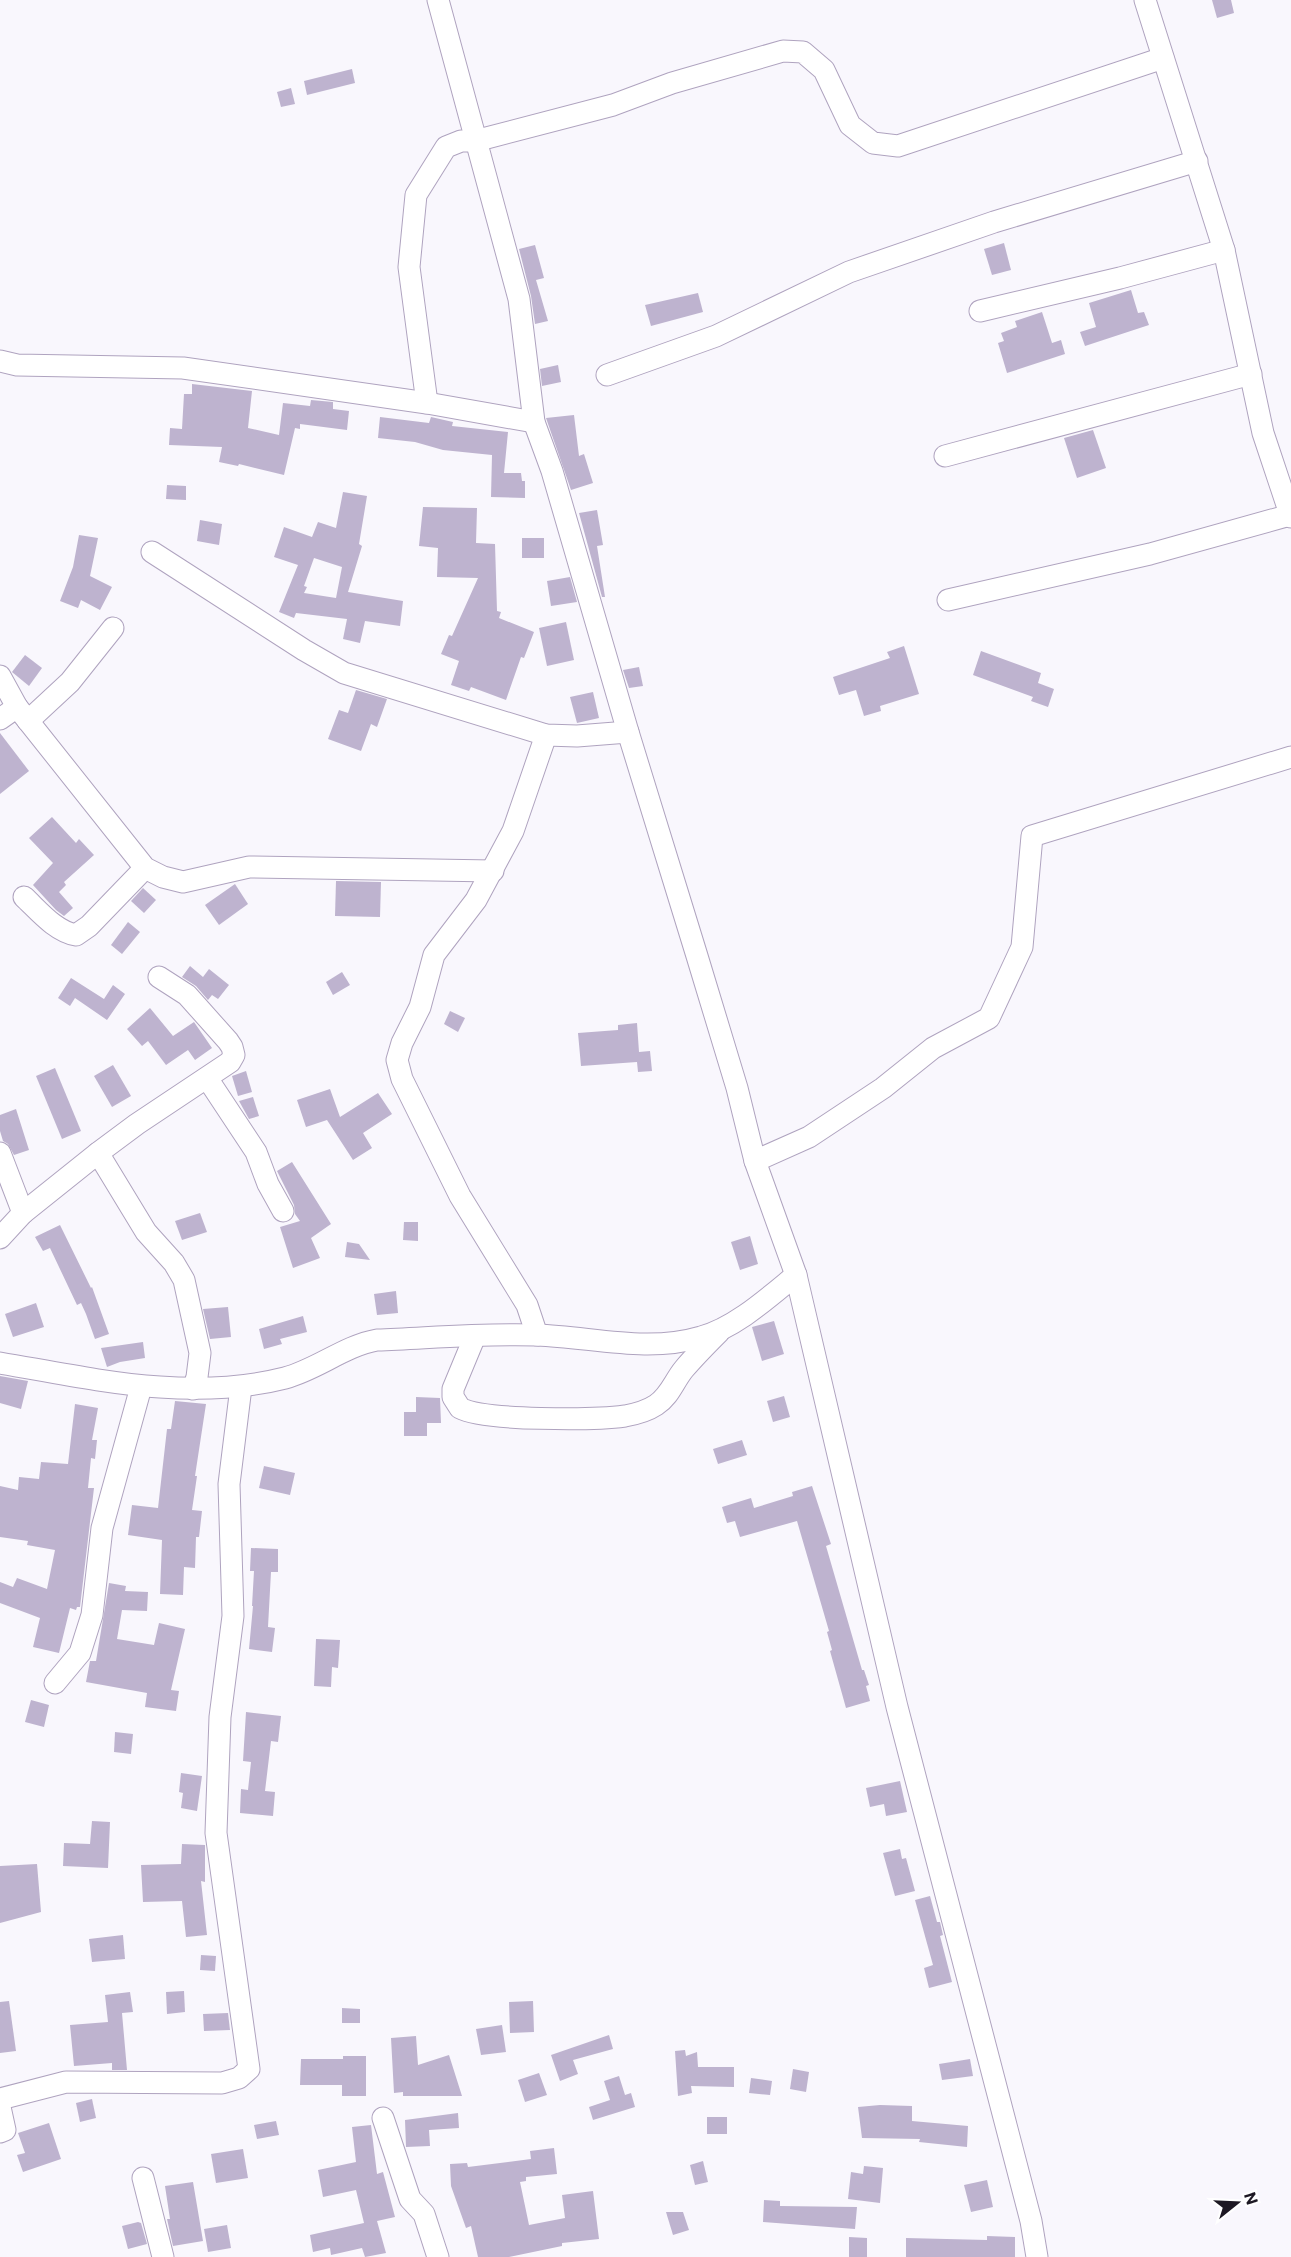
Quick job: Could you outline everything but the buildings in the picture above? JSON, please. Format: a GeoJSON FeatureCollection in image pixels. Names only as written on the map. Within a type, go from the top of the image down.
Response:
{"type":"FeatureCollection","features":[{"type":"Feature","properties":{"kind":"street"},"geometry":{"type":"LineString","coordinates":[[438,0],[519,299],[534,422],[552,471],[628,732],[737,1088],[755,1161],[796,1275],[897,1707],[1031,2221],[1037,2257]]}},
{"type":"Feature","properties":{"kind":"street"},"geometry":{"type":"LineString","coordinates":[[948,600],[1150,554],[1291,516],[1263,433],[1224,250],[1145,0]]}},
{"type":"Feature","properties":{"kind":"street"},"geometry":{"type":"LineString","coordinates":[[427,403],[409,267],[416,195],[446,147],[461,141],[475,141],[613,105],[672,83],[783,51],[803,52],[824,70],[850,125],[873,143],[898,146],[1163,58]]}},
{"type":"Feature","properties":{"kind":"street"},"geometry":{"type":"LineString","coordinates":[[607,375],[716,336],[849,272],[994,222],[1197,161]]}},
{"type":"Feature","properties":{"kind":"street"},"geometry":{"type":"LineString","coordinates":[[980,311],[1119,279],[1224,250]]}},
{"type":"Feature","properties":{"kind":"street"},"geometry":{"type":"LineString","coordinates":[[0,361],[17,365],[183,368],[427,403],[534,422]]}},
{"type":"Feature","properties":{"kind":"street"},"geometry":{"type":"LineString","coordinates":[[945,456],[1251,374]]}},
{"type":"Feature","properties":{"kind":"street"},"geometry":{"type":"LineString","coordinates":[[152,552],[304,650],[344,673],[546,735],[628,732]]}},
{"type":"Feature","properties":{"kind":"street"},"geometry":{"type":"LineString","coordinates":[[15,716],[70,682],[113,628]]}},
{"type":"Feature","properties":{"kind":"street"},"geometry":{"type":"LineString","coordinates":[[0,676],[15,716],[145,868],[163,877],[183,882],[249,867],[493,871]]}},
{"type":"Feature","properties":{"kind":"street"},"geometry":{"type":"LineString","coordinates":[[537,1335],[527,1305],[460,1196],[402,1079],[398,1060],[402,1043],[420,1007],[434,956],[476,900],[493,871],[513,831],[546,735]]}},
{"type":"Feature","properties":{"kind":"street"},"geometry":{"type":"LineString","coordinates":[[755,1161],[809,1137],[883,1088],[933,1048],[989,1018],[1022,947],[1032,836],[1291,757]]}},
{"type":"Feature","properties":{"kind":"street"},"geometry":{"type":"LineString","coordinates":[[24,897],[56,927],[66,933],[76,935],[89,926],[145,868]]}},
{"type":"Feature","properties":{"kind":"street"},"geometry":{"type":"LineString","coordinates":[[0,1238],[23,1213],[98,1153],[230,1062],[234,1055],[232,1047],[187,995],[159,976]]}},
{"type":"Feature","properties":{"kind":"street"},"geometry":{"type":"LineString","coordinates":[[207,1078],[256,1152],[268,1184],[283,1211]]}},
{"type":"Feature","properties":{"kind":"street"},"geometry":{"type":"LineString","coordinates":[[0,1153],[23,1213]]}},
{"type":"Feature","properties":{"kind":"street"},"geometry":{"type":"LineString","coordinates":[[98,1153],[146,1232],[174,1263],[184,1280],[200,1353],[193,1389]]}},
{"type":"Feature","properties":{"kind":"street"},"geometry":{"type":"LineString","coordinates":[[0,1363],[141,1387],[193,1389],[241,1387],[307,1371],[363,1342],[537,1335],[636,1344],[680,1342],[703,1337],[723,1327],[760,1305],[796,1275]]}},
{"type":"Feature","properties":{"kind":"street"},"geometry":{"type":"LineString","coordinates":[[475,1336],[453,1389],[453,1397],[460,1408],[478,1413],[519,1417],[626,1416],[654,1407],[663,1400],[682,1371],[723,1327]]}},
{"type":"Feature","properties":{"kind":"street"},"geometry":{"type":"LineString","coordinates":[[55,1683],[80,1653],[92,1615],[102,1528],[141,1387]]}},
{"type":"Feature","properties":{"kind":"street"},"geometry":{"type":"LineString","coordinates":[[0,2099],[66,2082],[222,2083],[240,2078],[249,2069],[216,1833],[220,1717],[233,1616],[229,1484],[241,1387]]}},
{"type":"Feature","properties":{"kind":"street"},"geometry":{"type":"LineString","coordinates":[[0,2107],[5,2130],[0,2132]]}},
{"type":"Feature","properties":{"kind":"street"},"geometry":{"type":"LineString","coordinates":[[383,2118],[410,2199],[424,2214],[438,2257]]}},
{"type":"Feature","properties":{"kind":"street"},"geometry":{"type":"LineString","coordinates":[[143,2178],[163,2257]]}}]}
